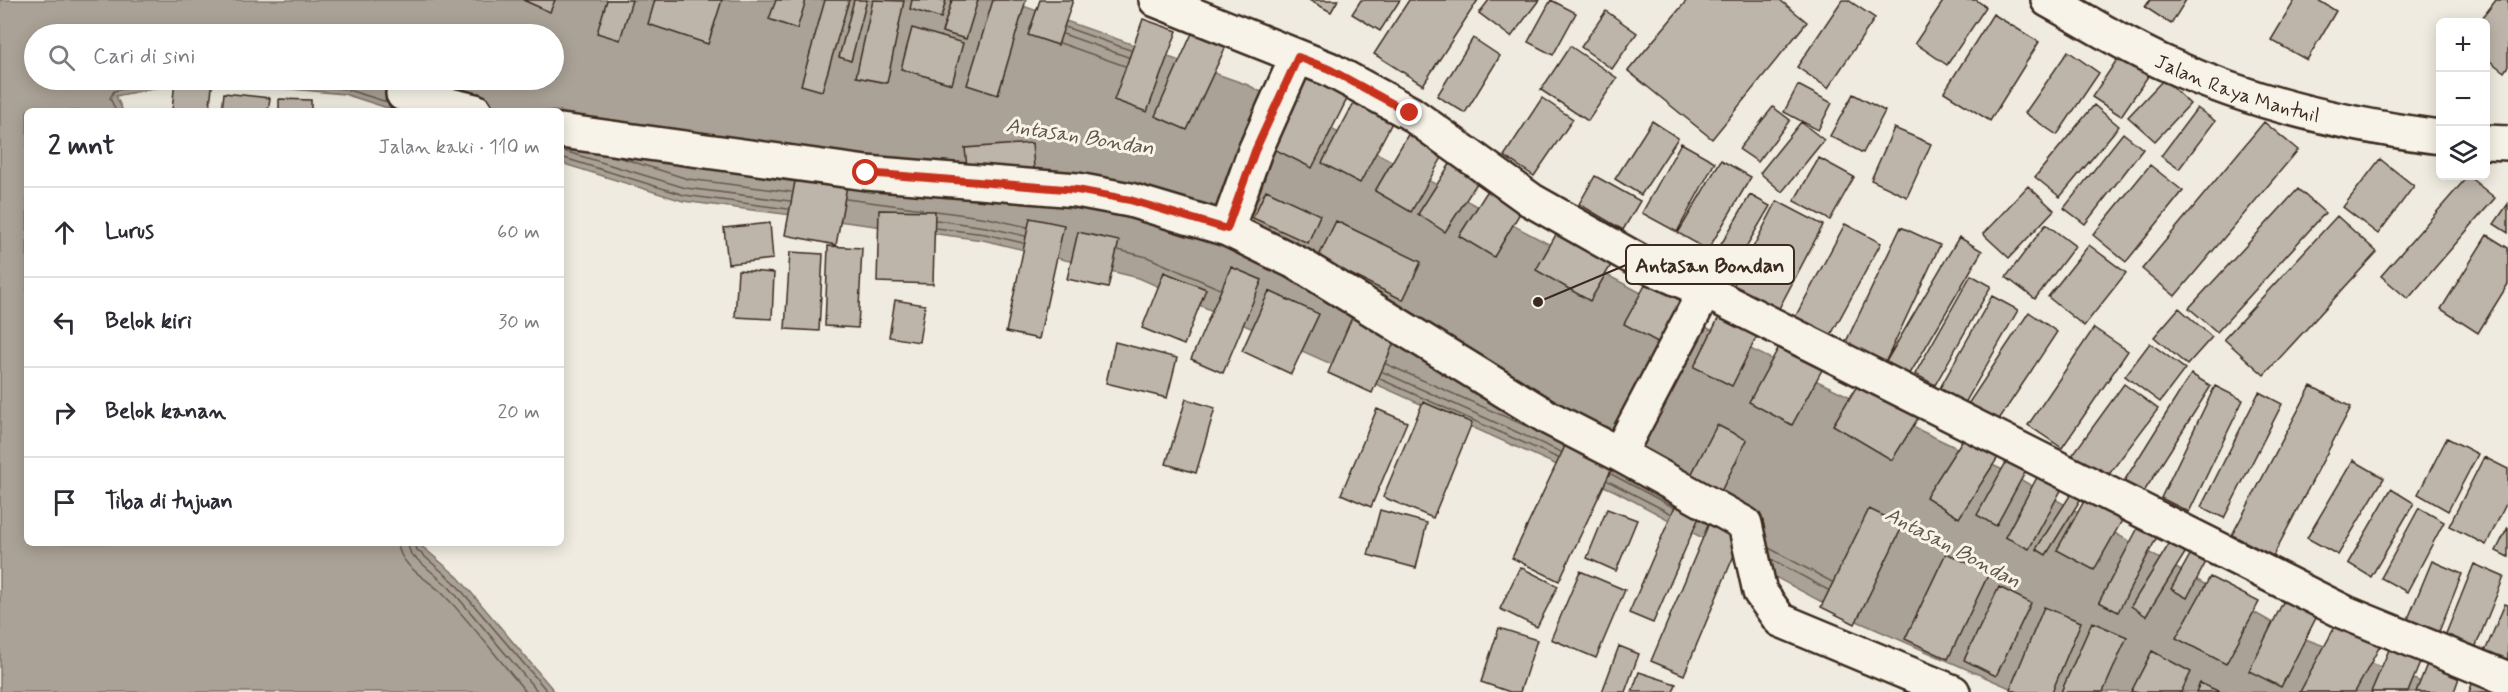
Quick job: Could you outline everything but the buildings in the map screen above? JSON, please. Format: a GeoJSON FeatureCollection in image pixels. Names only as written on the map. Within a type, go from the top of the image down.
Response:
{"type":"FeatureCollection","features":[{"type":"Feature","properties":{"kind":"street"},"geometry":{"type":"LineString","coordinates":[[1155,0],[1329,69],[1410,113],[1531,200],[1648,266],[1705,291],[2346,613],[2508,679]]}},
{"type":"Feature","properties":{"kind":"street","name":"Jalan Raya Mantuil"},"geometry":{"type":"LineString","coordinates":[[2049,0],[2167,65],[2239,94],[2390,131],[2436,137]]}},
{"type":"Feature","properties":{"kind":"street"},"geometry":{"type":"LineString","coordinates":[[1227,229],[1255,151],[1298,57]]}},
{"type":"Feature","properties":{"kind":"street"},"geometry":{"type":"LineString","coordinates":[[404,90],[403,94],[462,108]]}},
{"type":"Feature","properties":{"kind":"street"},"geometry":{"type":"LineString","coordinates":[[564,131],[866,173],[1077,190],[1130,200],[1227,229],[1299,264],[1549,418],[1745,524],[1760,592],[1780,620],[1953,692]]}},
{"type":"Feature","properties":{"kind":"street"},"geometry":{"type":"LineString","coordinates":[[1618,454],[1705,291]]}},
{"type":"Feature","properties":{"kind":"water"},"geometry":{"type":"Polygon","coordinates":[[[0,0],[1006,0],[1248,85],[1713,331],[2011,474],[2292,634],[2448,692],[2019,692],[1859,622],[1615,491],[1139,278],[983,240],[683,201],[564,164],[564,108],[388,108],[344,94],[302,90],[564,90],[564,24],[24,24],[24,90],[145,90],[116,96],[122,108],[24,108],[24,546],[422,546],[458,577],[555,692],[0,692],[0,0]]]}},
{"type":"Feature","properties":{"kind":"place","name":"Antasan Bondan"},"geometry":{"type":"Point","coordinates":[1538,302]}},
{"type":"Feature","properties":{"kind":"route"},"geometry":{"type":"LineString","coordinates":[[866,173],[1077,190],[1130,200],[1227,229],[1255,151],[1298,57],[1329,69],[1410,113]]}}]}
